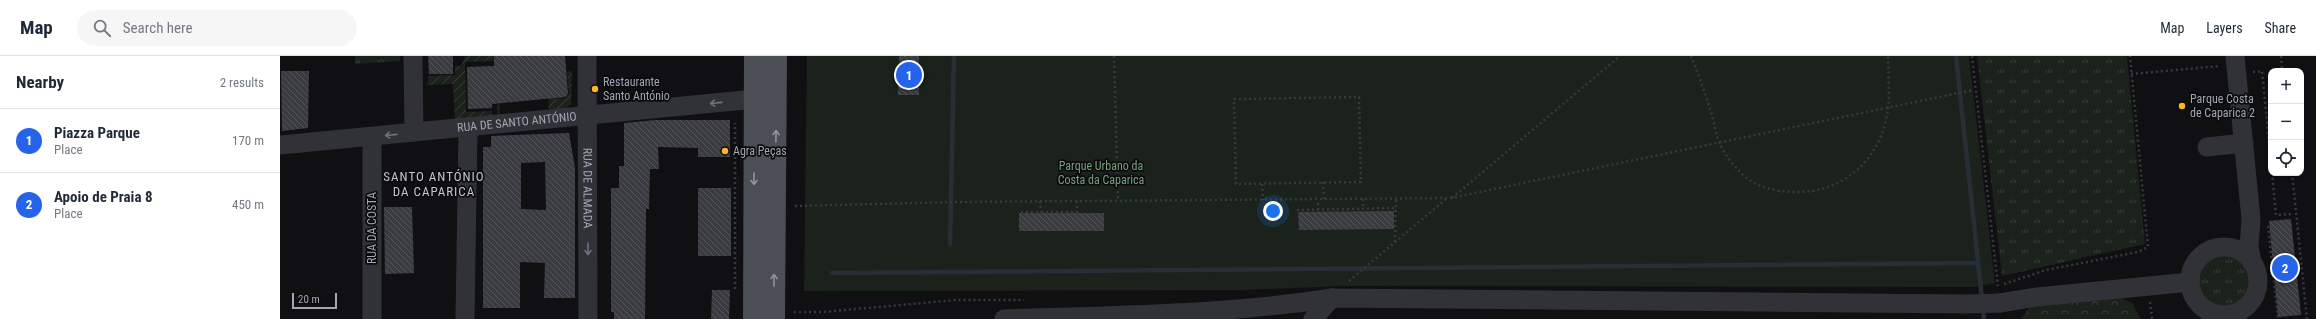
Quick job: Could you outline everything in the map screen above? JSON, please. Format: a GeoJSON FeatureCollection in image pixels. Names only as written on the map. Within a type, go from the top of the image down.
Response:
{"type":"FeatureCollection","features":[{"type":"Feature","properties":{"kind":"main road"},"geometry":{"type":"LineString","coordinates":[[754,319],[755,56]]}},
{"type":"Feature","properties":{"kind":"main road"},"geometry":{"type":"LineString","coordinates":[[774,319],[776,56]]}},
{"type":"Feature","properties":{"kind":"street"},"geometry":{"type":"LineString","coordinates":[[413,56],[414,132]]}},
{"type":"Feature","properties":{"kind":"street","name":"RUA DE ALMADA"},"geometry":{"type":"LineString","coordinates":[[587,56],[588,319]]}},
{"type":"Feature","properties":{"kind":"street"},"geometry":{"type":"LineString","coordinates":[[2235,60],[2251,219],[2249,222],[2249,247],[2252,262],[2257,272],[2257,291],[2249,305],[2235,313],[2222,315],[2209,311],[2197,302],[2193,294],[2190,282],[2192,271],[2200,258],[2211,250],[2218,248],[2232,240],[2249,222]]}},
{"type":"Feature","properties":{"kind":"street","name":"RUA DE SANTO ANTÓNIO"},"geometry":{"type":"LineString","coordinates":[[280,145],[755,99]]}},
{"type":"Feature","properties":{"kind":"street"},"geometry":{"type":"LineString","coordinates":[[465,319],[468,127]]}},
{"type":"Feature","properties":{"kind":"street","name":"RUA DA COSTA"},"geometry":{"type":"LineString","coordinates":[[372,136],[372,319]]}},
{"type":"Feature","properties":{"kind":"street"},"geometry":{"type":"LineString","coordinates":[[2207,147],[2244,143]]}},
{"type":"Feature","properties":{"kind":"street"},"geometry":{"type":"LineString","coordinates":[[2218,248],[2234,249],[2241,252],[2252,262]]}},
{"type":"Feature","properties":{"kind":"street"},"geometry":{"type":"LineString","coordinates":[[1004,319],[1193,312],[1299,304],[1338,292],[1966,304],[2190,282]]}},
{"type":"Feature","properties":{"kind":"street"},"geometry":{"type":"LineString","coordinates":[[1313,319],[1338,292]]}},
{"type":"Feature","properties":{"kind":"path"},"geometry":{"type":"LineString","coordinates":[[1114,56],[1118,201]]}},
{"type":"Feature","properties":{"kind":"path"},"geometry":{"type":"LineString","coordinates":[[1451,198],[1620,56]]}},
{"type":"Feature","properties":{"kind":"path"},"geometry":{"type":"LineString","coordinates":[[1691,56],[1713,119],[1719,143],[1741,173],[1758,185],[1780,192],[1808,192],[1832,187],[1856,173],[1872,154],[1882,131],[1888,108],[1888,56]]}},
{"type":"Feature","properties":{"kind":"path"},"geometry":{"type":"LineString","coordinates":[[1972,56],[2001,300],[2046,270],[2138,252],[2148,247],[2130,56]]}},
{"type":"Feature","properties":{"kind":"path"},"geometry":{"type":"LineString","coordinates":[[2281,56],[2282,68]]}},
{"type":"Feature","properties":{"kind":"path"},"geometry":{"type":"LineString","coordinates":[[2131,74],[2235,60]]}},
{"type":"Feature","properties":{"kind":"path"},"geometry":{"type":"LineString","coordinates":[[2253,72],[2262,71],[2269,140]]}},
{"type":"Feature","properties":{"kind":"path"},"geometry":{"type":"LineString","coordinates":[[795,206],[942,202],[1446,199],[1973,90]]}},
{"type":"Feature","properties":{"kind":"path"},"geometry":{"type":"LineString","coordinates":[[1359,97],[1361,182],[1323,182],[1236,184],[1234,100],[1359,97]]}},
{"type":"Feature","properties":{"kind":"path"},"geometry":{"type":"LineString","coordinates":[[2272,176],[2276,215],[2291,214]]}},
{"type":"Feature","properties":{"kind":"path"},"geometry":{"type":"LineString","coordinates":[[2292,176],[2307,319]]}},
{"type":"Feature","properties":{"kind":"path"},"geometry":{"type":"LineString","coordinates":[[1323,182],[1324,199]]}},
{"type":"Feature","properties":{"kind":"path"},"geometry":{"type":"LineString","coordinates":[[1262,184],[1263,200]]}},
{"type":"Feature","properties":{"kind":"path"},"geometry":{"type":"LineString","coordinates":[[1362,199],[1363,209]]}},
{"type":"Feature","properties":{"kind":"path"},"geometry":{"type":"LineString","coordinates":[[1395,242],[1396,199]]}},
{"type":"Feature","properties":{"kind":"path"},"geometry":{"type":"LineString","coordinates":[[1338,292],[1446,199]]}},
{"type":"Feature","properties":{"kind":"path"},"geometry":{"type":"LineString","coordinates":[[1318,200],[1318,210]]}},
{"type":"Feature","properties":{"kind":"path"},"geometry":{"type":"LineString","coordinates":[[1040,201],[1041,212]]}},
{"type":"Feature","properties":{"kind":"path"},"geometry":{"type":"LineString","coordinates":[[1021,212],[1077,212],[1077,201]]}},
{"type":"Feature","properties":{"kind":"path"},"geometry":{"type":"LineString","coordinates":[[1297,210],[1396,208]]}},
{"type":"Feature","properties":{"kind":"green space"},"geometry":{"type":"Polygon","coordinates":[[[355,56],[400,56],[400,61],[355,64],[355,56]]]}},
{"type":"Feature","properties":{"kind":"green space"},"geometry":{"type":"Polygon","coordinates":[[[465,56],[496,56],[500,115],[498,116],[494,61],[465,62],[466,112],[492,111],[492,116],[455,120],[453,84],[427,85],[429,76],[455,75],[455,66],[461,66],[465,56]]]}},
{"type":"Feature","properties":{"kind":"green space","name":"Parque Urbano da Costa da Caparica"},"geometry":{"type":"Polygon","coordinates":[[[807,56],[1969,56],[1995,283],[1975,287],[1343,286],[1242,290],[804,291],[807,56]]]}},
{"type":"Feature","properties":{"kind":"green space"},"geometry":{"type":"Polygon","coordinates":[[[1977,56],[2127,56],[2145,244],[2002,276],[1977,56]]]}},
{"type":"Feature","properties":{"kind":"green space"},"geometry":{"type":"Polygon","coordinates":[[[572,71],[571,104],[566,108],[549,110],[547,79],[553,80],[555,99],[565,98],[569,94],[567,72],[572,71]]]}},
{"type":"Feature","properties":{"kind":"green space"},"geometry":{"type":"Polygon","coordinates":[[[2219,256],[2229,256],[2242,263],[2249,276],[2249,286],[2242,299],[2229,306],[2219,306],[2210,302],[2203,295],[2199,286],[2199,276],[2203,267],[2210,260],[2219,256]]]}},
{"type":"Feature","properties":{"kind":"green space"},"geometry":{"type":"Polygon","coordinates":[[[2121,298],[2132,303],[2141,319],[2021,319],[2029,308],[2036,304],[2121,298]]]}},
{"type":"Feature","properties":{"kind":"building"},"geometry":{"type":"Polygon","coordinates":[[[428,56],[453,56],[453,74],[429,74],[428,56]]]}},
{"type":"Feature","properties":{"kind":"building"},"geometry":{"type":"Polygon","coordinates":[[[494,56],[565,56],[568,94],[565,97],[492,104],[492,108],[468,109],[467,67],[494,66],[494,56]]]}},
{"type":"Feature","properties":{"kind":"building"},"geometry":{"type":"Polygon","coordinates":[[[899,56],[919,56],[919,95],[898,95],[899,56]]]}},
{"type":"Feature","properties":{"kind":"building"},"geometry":{"type":"Polygon","coordinates":[[[281,71],[309,71],[308,128],[282,131],[281,71]]]}},
{"type":"Feature","properties":{"kind":"building"},"geometry":{"type":"Polygon","coordinates":[[[656,120],[730,120],[730,157],[698,157],[698,148],[658,147],[659,169],[650,169],[649,209],[646,209],[645,319],[614,319],[614,312],[611,312],[611,188],[619,188],[619,166],[624,166],[624,123],[656,120]]]}},
{"type":"Feature","properties":{"kind":"building"},"geometry":{"type":"Polygon","coordinates":[[[569,133],[575,168],[575,298],[544,298],[545,263],[520,262],[520,308],[483,308],[483,147],[491,147],[491,136],[569,133]],[[545,162],[521,163],[521,209],[546,210],[545,162]]]}},
{"type":"Feature","properties":{"kind":"building"},"geometry":{"type":"Polygon","coordinates":[[[698,188],[731,188],[731,256],[698,256],[698,188]]]}},
{"type":"Feature","properties":{"kind":"building"},"geometry":{"type":"Polygon","coordinates":[[[384,207],[412,207],[414,273],[385,274],[384,207]]]}},
{"type":"Feature","properties":{"kind":"building"},"geometry":{"type":"Polygon","coordinates":[[[1394,211],[1394,229],[1299,230],[1298,212],[1394,211]]]}},
{"type":"Feature","properties":{"kind":"building"},"geometry":{"type":"Polygon","coordinates":[[[1019,213],[1104,213],[1104,231],[1019,231],[1019,213]]]}},
{"type":"Feature","properties":{"kind":"building"},"geometry":{"type":"Polygon","coordinates":[[[2291,219],[2301,315],[2278,317],[2269,221],[2291,219]]]}},
{"type":"Feature","properties":{"kind":"building"},"geometry":{"type":"Polygon","coordinates":[[[712,290],[730,290],[729,319],[711,319],[712,290]]]}},
{"type":"Feature","properties":{"kind":"waterway"},"geometry":{"type":"LineString","coordinates":[[950,244],[954,56]]}},
{"type":"Feature","properties":{"kind":"waterway"},"geometry":{"type":"LineString","coordinates":[[1956,56],[1982,299]]}},
{"type":"Feature","properties":{"kind":"waterway"},"geometry":{"type":"LineString","coordinates":[[832,273],[1978,263]]}},
{"type":"Feature","properties":{"kind":"waterway"},"geometry":{"type":"LineString","coordinates":[[1983,308],[1984,319]]}},
{"type":"Feature","properties":{"kind":"place","name":"Piazza Parque"},"geometry":{"type":"Point","coordinates":[909,75]}},
{"type":"Feature","properties":{"kind":"place","name":"Restaurante Santo António"},"geometry":{"type":"Point","coordinates":[595,89]}},
{"type":"Feature","properties":{"kind":"place","name":"Parque Costa de Caparica 2"},"geometry":{"type":"Point","coordinates":[2182,106]}},
{"type":"Feature","properties":{"kind":"place","name":"Agra Peças"},"geometry":{"type":"Point","coordinates":[725,151]}},
{"type":"Feature","properties":{"kind":"place","name":"Apoio de Praia 8"},"geometry":{"type":"Point","coordinates":[2285,268]}},
{"type":"Feature","properties":{"kind":"district","name":"SANTO ANTÓNIO DA CAPARICA"},"geometry":{"type":"Point","coordinates":[434,184]}}]}
